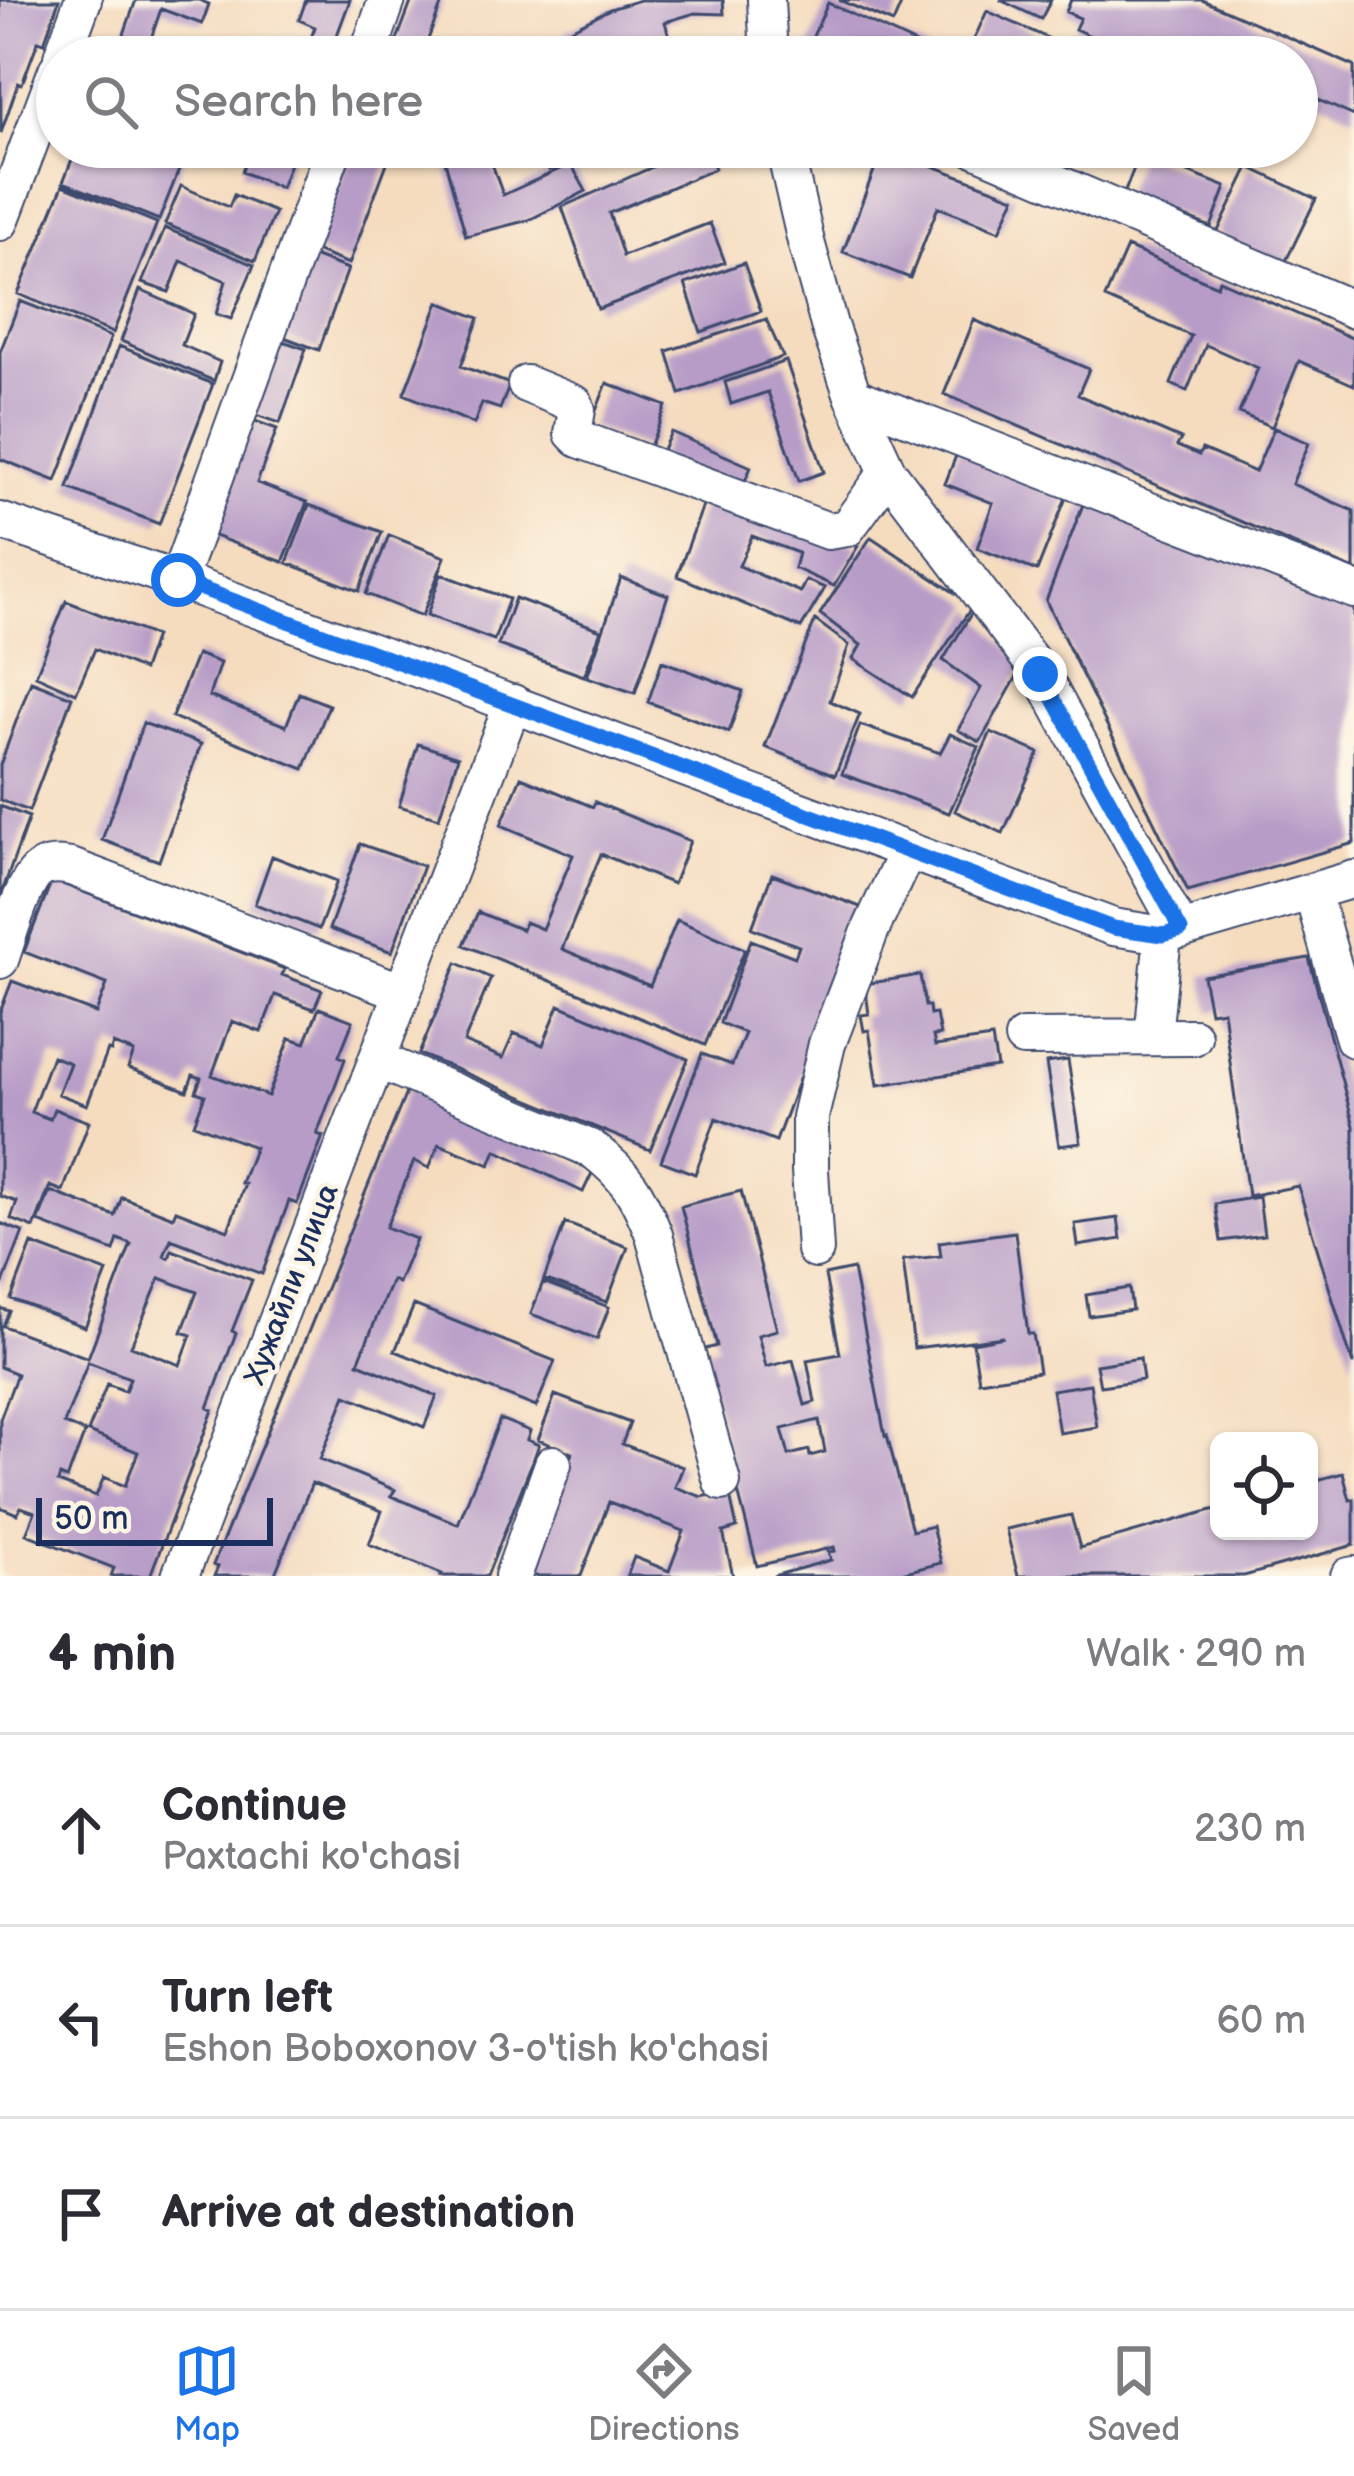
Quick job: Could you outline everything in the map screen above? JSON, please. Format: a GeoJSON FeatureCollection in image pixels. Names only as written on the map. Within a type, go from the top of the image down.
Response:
{"type":"FeatureCollection","features":[{"type":"Feature","properties":{"kind":"street"},"geometry":{"type":"LineString","coordinates":[[70,36],[83,0]]}},
{"type":"Feature","properties":{"kind":"street"},"geometry":{"type":"LineString","coordinates":[[374,36],[387,0]]}},
{"type":"Feature","properties":{"kind":"street"},"geometry":{"type":"LineString","coordinates":[[766,0],[768,36]]}},
{"type":"Feature","properties":{"kind":"street"},"geometry":{"type":"LineString","coordinates":[[0,222],[36,126]]}},
{"type":"Feature","properties":{"kind":"street"},"geometry":{"type":"LineString","coordinates":[[178,580],[326,168]]}},
{"type":"Feature","properties":{"kind":"street"},"geometry":{"type":"LineString","coordinates":[[789,168],[811,263],[853,396],[888,472],[1040,674],[1172,933],[1153,1037]]}},
{"type":"Feature","properties":{"kind":"street"},"geometry":{"type":"LineString","coordinates":[[1021,168],[1354,310]]}},
{"type":"Feature","properties":{"kind":"street"},"geometry":{"type":"LineString","coordinates":[[526,384],[575,404],[573,433],[579,440],[828,531],[847,528],[888,472]]}},
{"type":"Feature","properties":{"kind":"street"},"geometry":{"type":"LineString","coordinates":[[853,396],[1354,590]]}},
{"type":"Feature","properties":{"kind":"street"},"geometry":{"type":"LineString","coordinates":[[0,520],[178,580],[1113,928],[1172,933],[1354,879]]}},
{"type":"Feature","properties":{"kind":"street","name":"Хужайли улица"},"geometry":{"type":"LineString","coordinates":[[180,1576],[513,704]]}},
{"type":"Feature","properties":{"kind":"street"},"geometry":{"type":"LineString","coordinates":[[815,1250],[810,1170],[814,1099],[827,1044],[871,928],[907,851]]}},
{"type":"Feature","properties":{"kind":"street"},"geometry":{"type":"LineString","coordinates":[[0,960],[28,883],[39,870],[55,865],[71,867],[403,992]]}},
{"type":"Feature","properties":{"kind":"street"},"geometry":{"type":"LineString","coordinates":[[1312,892],[1354,1039]]}},
{"type":"Feature","properties":{"kind":"street"},"geometry":{"type":"LineString","coordinates":[[1023,1038],[1193,1037]]}},
{"type":"Feature","properties":{"kind":"street"},"geometry":{"type":"LineString","coordinates":[[377,1060],[592,1149],[620,1170],[639,1196],[654,1235],[722,1482]]}},
{"type":"Feature","properties":{"kind":"street"},"geometry":{"type":"LineString","coordinates":[[513,1576],[554,1464]]}},
{"type":"Feature","properties":{"kind":"building"},"geometry":{"type":"Polygon","coordinates":[[[0,0],[59,0],[46,36],[36,36],[1,133],[0,0]]]}},
{"type":"Feature","properties":{"kind":"building"},"geometry":{"type":"Polygon","coordinates":[[[136,0],[209,4],[202,24],[161,9],[152,36],[123,36],[136,0]]]}},
{"type":"Feature","properties":{"kind":"building"},"geometry":{"type":"Polygon","coordinates":[[[306,0],[350,0],[337,36],[312,36],[315,27],[299,20],[306,0]]]}},
{"type":"Feature","properties":{"kind":"building"},"geometry":{"type":"Polygon","coordinates":[[[412,0],[443,0],[429,36],[398,36],[412,0]]]}},
{"type":"Feature","properties":{"kind":"building"},"geometry":{"type":"Polygon","coordinates":[[[640,0],[723,0],[724,14],[695,13],[665,22],[669,36],[567,36],[565,32],[640,0]]]}},
{"type":"Feature","properties":{"kind":"building"},"geometry":{"type":"Polygon","coordinates":[[[839,0],[903,0],[893,23],[839,0]]]}},
{"type":"Feature","properties":{"kind":"building"},"geometry":{"type":"Polygon","coordinates":[[[1000,0],[1051,0],[1041,19],[1000,0]]]}},
{"type":"Feature","properties":{"kind":"building"},"geometry":{"type":"Polygon","coordinates":[[[1071,0],[1202,0],[1285,36],[1091,36],[1075,29],[1080,18],[1066,12],[1071,0]]]}},
{"type":"Feature","properties":{"kind":"building"},"geometry":{"type":"Polygon","coordinates":[[[828,3],[899,36],[813,36],[828,3]]]}},
{"type":"Feature","properties":{"kind":"building"},"geometry":{"type":"Polygon","coordinates":[[[987,11],[1043,36],[976,36],[987,11]]]}},
{"type":"Feature","properties":{"kind":"building"},"geometry":{"type":"Polygon","coordinates":[[[1318,50],[1354,66],[1354,116],[1318,100],[1318,50]]]}},
{"type":"Feature","properties":{"kind":"building"},"geometry":{"type":"Polygon","coordinates":[[[69,168],[180,168],[159,220],[63,182],[69,168]]]}},
{"type":"Feature","properties":{"kind":"building"},"geometry":{"type":"Polygon","coordinates":[[[243,168],[288,168],[281,188],[242,172],[243,168]]]}},
{"type":"Feature","properties":{"kind":"building"},"geometry":{"type":"Polygon","coordinates":[[[346,168],[385,168],[349,264],[315,251],[346,168]]]}},
{"type":"Feature","properties":{"kind":"building"},"geometry":{"type":"Polygon","coordinates":[[[447,168],[493,168],[503,195],[562,168],[573,168],[586,191],[529,220],[466,236],[447,168]]]}},
{"type":"Feature","properties":{"kind":"building"},"geometry":{"type":"Polygon","coordinates":[[[650,168],[715,168],[609,213],[623,256],[710,223],[725,262],[598,309],[562,207],[650,168]]]}},
{"type":"Feature","properties":{"kind":"building"},"geometry":{"type":"Polygon","coordinates":[[[875,168],[938,168],[1015,197],[1000,231],[938,207],[910,278],[843,252],[875,168]]]}},
{"type":"Feature","properties":{"kind":"building"},"geometry":{"type":"Polygon","coordinates":[[[1134,168],[1178,168],[1226,187],[1211,227],[1124,194],[1134,168]]]}},
{"type":"Feature","properties":{"kind":"building"},"geometry":{"type":"Polygon","coordinates":[[[1249,168],[1316,199],[1284,265],[1217,233],[1249,168]]]}},
{"type":"Feature","properties":{"kind":"building"},"geometry":{"type":"Polygon","coordinates":[[[63,185],[157,223],[113,333],[18,294],[63,185]]]}},
{"type":"Feature","properties":{"kind":"building"},"geometry":{"type":"Polygon","coordinates":[[[181,186],[229,207],[234,195],[275,212],[255,261],[165,224],[181,186]]]}},
{"type":"Feature","properties":{"kind":"building"},"geometry":{"type":"Polygon","coordinates":[[[165,228],[254,265],[231,319],[216,314],[226,281],[181,261],[169,292],[142,283],[165,228]]]}},
{"type":"Feature","properties":{"kind":"building"},"geometry":{"type":"Polygon","coordinates":[[[1127,247],[1217,286],[1219,280],[1354,339],[1354,385],[1299,361],[1272,427],[1239,413],[1258,368],[1206,345],[1187,391],[1171,384],[1191,336],[1105,298],[1127,247]]]}},
{"type":"Feature","properties":{"kind":"building"},"geometry":{"type":"Polygon","coordinates":[[[310,255],[348,269],[319,350],[281,336],[310,255]]]}},
{"type":"Feature","properties":{"kind":"building"},"geometry":{"type":"Polygon","coordinates":[[[744,263],[761,311],[701,332],[685,284],[744,263]]]}},
{"type":"Feature","properties":{"kind":"building"},"geometry":{"type":"Polygon","coordinates":[[[140,290],[194,314],[182,345],[220,362],[214,381],[121,341],[140,290]]]}},
{"type":"Feature","properties":{"kind":"building"},"geometry":{"type":"Polygon","coordinates":[[[20,301],[111,337],[56,481],[0,459],[0,352],[20,301]]]}},
{"type":"Feature","properties":{"kind":"building"},"geometry":{"type":"Polygon","coordinates":[[[439,302],[479,318],[461,366],[510,384],[500,409],[482,403],[474,424],[404,394],[439,302]]]}},
{"type":"Feature","properties":{"kind":"building"},"geometry":{"type":"Polygon","coordinates":[[[766,319],[783,357],[680,394],[667,351],[766,319]]]}},
{"type":"Feature","properties":{"kind":"building"},"geometry":{"type":"Polygon","coordinates":[[[974,320],[1089,369],[1078,395],[1181,439],[1177,446],[1199,455],[1202,449],[1255,472],[1274,428],[1309,443],[1292,484],[1354,511],[1354,570],[944,394],[974,320]]]}},
{"type":"Feature","properties":{"kind":"building"},"geometry":{"type":"Polygon","coordinates":[[[280,340],[306,349],[280,423],[253,414],[280,340]]]}},
{"type":"Feature","properties":{"kind":"building"},"geometry":{"type":"Polygon","coordinates":[[[119,346],[213,384],[159,524],[68,488],[119,346]]]}},
{"type":"Feature","properties":{"kind":"building"},"geometry":{"type":"Polygon","coordinates":[[[786,361],[824,472],[799,481],[768,392],[731,404],[725,382],[786,361]]]}},
{"type":"Feature","properties":{"kind":"building"},"geometry":{"type":"Polygon","coordinates":[[[607,383],[666,406],[649,449],[590,426],[607,383]]]}},
{"type":"Feature","properties":{"kind":"building"},"geometry":{"type":"Polygon","coordinates":[[[252,420],[277,429],[257,483],[307,502],[283,562],[209,534],[252,420]]]}},
{"type":"Feature","properties":{"kind":"building"},"geometry":{"type":"Polygon","coordinates":[[[671,432],[751,467],[740,493],[659,458],[671,432]]]}},
{"type":"Feature","properties":{"kind":"building"},"geometry":{"type":"Polygon","coordinates":[[[961,443],[1071,485],[1037,571],[977,548],[993,503],[945,484],[961,443]]]}},
{"type":"Feature","properties":{"kind":"building"},"geometry":{"type":"Polygon","coordinates":[[[708,492],[858,546],[834,586],[794,568],[798,553],[752,536],[739,566],[800,592],[806,580],[825,588],[801,628],[677,576],[708,492]]]}},
{"type":"Feature","properties":{"kind":"building"},"geometry":{"type":"Polygon","coordinates":[[[1087,494],[1354,600],[1354,843],[1188,891],[1046,601],[1087,494]]]}},
{"type":"Feature","properties":{"kind":"building"},"geometry":{"type":"Polygon","coordinates":[[[309,505],[382,532],[359,591],[287,563],[309,505]]]}},
{"type":"Feature","properties":{"kind":"building"},"geometry":{"type":"Polygon","coordinates":[[[389,535],[445,557],[422,616],[366,594],[389,535]]]}},
{"type":"Feature","properties":{"kind":"building"},"geometry":{"type":"Polygon","coordinates":[[[871,537],[973,605],[912,697],[853,659],[861,645],[820,614],[871,537]]]}},
{"type":"Feature","properties":{"kind":"building"},"geometry":{"type":"Polygon","coordinates":[[[441,574],[509,599],[494,640],[427,615],[441,574]]]}},
{"type":"Feature","properties":{"kind":"building"},"geometry":{"type":"Polygon","coordinates":[[[621,578],[668,595],[635,693],[587,677],[621,578]]]}},
{"type":"Feature","properties":{"kind":"building"},"geometry":{"type":"Polygon","coordinates":[[[515,598],[601,630],[584,676],[498,645],[515,598]]]}},
{"type":"Feature","properties":{"kind":"building"},"geometry":{"type":"Polygon","coordinates":[[[66,601],[155,636],[143,670],[95,649],[76,693],[36,675],[66,601]]]}},
{"type":"Feature","properties":{"kind":"building"},"geometry":{"type":"Polygon","coordinates":[[[974,609],[1023,666],[980,742],[958,730],[981,688],[943,660],[974,609]]]}},
{"type":"Feature","properties":{"kind":"building"},"geometry":{"type":"Polygon","coordinates":[[[815,620],[849,645],[830,701],[860,714],[835,775],[765,747],[815,620]]]}},
{"type":"Feature","properties":{"kind":"building"},"geometry":{"type":"Polygon","coordinates":[[[197,654],[220,663],[209,696],[286,726],[299,693],[329,705],[304,769],[172,717],[197,654]]]}},
{"type":"Feature","properties":{"kind":"building"},"geometry":{"type":"Polygon","coordinates":[[[662,661],[743,691],[729,732],[648,702],[662,661]]]}},
{"type":"Feature","properties":{"kind":"building"},"geometry":{"type":"Polygon","coordinates":[[[31,681],[72,697],[29,811],[0,800],[0,765],[31,681]]]}},
{"type":"Feature","properties":{"kind":"building"},"geometry":{"type":"Polygon","coordinates":[[[143,723],[201,744],[159,861],[102,840],[143,723]]]}},
{"type":"Feature","properties":{"kind":"building"},"geometry":{"type":"Polygon","coordinates":[[[860,725],[940,753],[950,734],[979,747],[949,813],[842,774],[860,725]]]}},
{"type":"Feature","properties":{"kind":"building"},"geometry":{"type":"Polygon","coordinates":[[[991,732],[1039,753],[1003,833],[955,811],[991,732]]]}},
{"type":"Feature","properties":{"kind":"building"},"geometry":{"type":"Polygon","coordinates":[[[418,744],[458,757],[439,818],[399,806],[418,744]]]}},
{"type":"Feature","properties":{"kind":"building"},"geometry":{"type":"Polygon","coordinates":[[[521,777],[690,841],[673,884],[601,854],[562,949],[650,986],[677,920],[745,949],[705,1045],[464,945],[478,912],[522,930],[525,922],[542,929],[573,855],[501,825],[521,777]]]}},
{"type":"Feature","properties":{"kind":"building"},"geometry":{"type":"Polygon","coordinates":[[[0,806],[29,817],[1,895],[0,895],[0,806]]]}},
{"type":"Feature","properties":{"kind":"building"},"geometry":{"type":"Polygon","coordinates":[[[360,844],[423,866],[392,952],[329,929],[360,844]]]}},
{"type":"Feature","properties":{"kind":"building"},"geometry":{"type":"Polygon","coordinates":[[[272,856],[337,881],[319,929],[255,904],[272,856]]]}},
{"type":"Feature","properties":{"kind":"building"},"geometry":{"type":"Polygon","coordinates":[[[772,874],[863,908],[776,1141],[716,1118],[695,1174],[661,1161],[702,1054],[732,1065],[745,1033],[720,1023],[751,940],[795,957],[799,946],[752,928],[772,874]]]}},
{"type":"Feature","properties":{"kind":"building"},"geometry":{"type":"Polygon","coordinates":[[[52,880],[285,969],[282,975],[322,990],[314,1009],[275,995],[261,1032],[232,1021],[212,1075],[268,1096],[290,1038],[305,1043],[319,1008],[353,1021],[339,1056],[345,1059],[317,1134],[323,1136],[297,1204],[289,1201],[262,1274],[171,1239],[164,1256],[169,1258],[172,1250],[252,1280],[208,1408],[213,1410],[150,1576],[111,1576],[114,1568],[26,1534],[35,1512],[21,1507],[17,1514],[0,1507],[0,1419],[17,1374],[0,1367],[0,1308],[9,1311],[3,1326],[88,1358],[131,1244],[118,1239],[114,1251],[38,1222],[50,1191],[115,1216],[122,1197],[173,1217],[176,1210],[228,1230],[255,1147],[194,1124],[205,1095],[196,1092],[201,1078],[193,1075],[187,1091],[128,1068],[134,1052],[113,1044],[87,1105],[58,1094],[70,1063],[52,1056],[31,1112],[50,1119],[54,1109],[89,1122],[63,1191],[50,1186],[34,1228],[11,1219],[17,1202],[0,1196],[0,1012],[12,981],[96,1013],[107,984],[24,952],[52,880]],[[160,1278],[131,1346],[180,1365],[191,1335],[182,1332],[197,1292],[160,1278]],[[88,1362],[64,1424],[85,1432],[67,1479],[60,1476],[58,1482],[96,1496],[104,1477],[125,1486],[138,1452],[88,1432],[107,1384],[125,1391],[130,1378],[88,1362]]]}},
{"type":"Feature","properties":{"kind":"building"},"geometry":{"type":"Polygon","coordinates":[[[1309,958],[1354,1126],[1353,1365],[1298,1186],[1248,1196],[1223,1010],[1210,1012],[1203,976],[1309,958]]]}},
{"type":"Feature","properties":{"kind":"building"},"geometry":{"type":"Polygon","coordinates":[[[457,963],[491,978],[464,1042],[503,1058],[514,1033],[543,1045],[559,1005],[688,1059],[650,1150],[419,1054],[457,963]]]}},
{"type":"Feature","properties":{"kind":"building"},"geometry":{"type":"Polygon","coordinates":[[[920,975],[925,1006],[930,1015],[936,1014],[940,1035],[933,1036],[935,1046],[992,1038],[997,1067],[878,1085],[869,1030],[864,1031],[861,1015],[869,1014],[865,984],[920,975]]]}},
{"type":"Feature","properties":{"kind":"building"},"geometry":{"type":"Polygon","coordinates":[[[1068,1060],[1081,1143],[1059,1146],[1046,1063],[1068,1060]]]}},
{"type":"Feature","properties":{"kind":"building"},"geometry":{"type":"Polygon","coordinates":[[[408,1088],[593,1171],[583,1192],[496,1150],[490,1165],[439,1144],[429,1168],[414,1161],[386,1227],[416,1239],[398,1283],[392,1280],[358,1363],[437,1396],[424,1427],[346,1395],[320,1459],[395,1490],[391,1496],[458,1524],[500,1419],[530,1431],[527,1440],[539,1445],[487,1576],[441,1576],[369,1544],[382,1511],[312,1483],[274,1576],[214,1576],[218,1567],[213,1565],[408,1088]]]}},
{"type":"Feature","properties":{"kind":"building"},"geometry":{"type":"Polygon","coordinates":[[[741,1191],[777,1330],[758,1335],[766,1367],[793,1360],[805,1405],[815,1402],[807,1360],[840,1354],[825,1275],[853,1269],[885,1436],[912,1531],[932,1526],[941,1563],[890,1576],[773,1576],[831,1560],[828,1552],[835,1551],[834,1547],[757,1566],[702,1350],[717,1346],[681,1206],[741,1191]],[[819,1420],[782,1429],[789,1455],[825,1452],[819,1420]]]}},
{"type":"Feature","properties":{"kind":"building"},"geometry":{"type":"Polygon","coordinates":[[[1259,1197],[1264,1235],[1221,1241],[1215,1204],[1259,1197]]]}},
{"type":"Feature","properties":{"kind":"building"},"geometry":{"type":"Polygon","coordinates":[[[1118,1218],[1121,1239],[1078,1246],[1075,1224],[1118,1218]]]}},
{"type":"Feature","properties":{"kind":"building"},"geometry":{"type":"Polygon","coordinates":[[[0,1223],[23,1232],[0,1291],[0,1223]]]}},
{"type":"Feature","properties":{"kind":"building"},"geometry":{"type":"Polygon","coordinates":[[[565,1223],[628,1247],[607,1302],[544,1279],[565,1223]]]}},
{"type":"Feature","properties":{"kind":"building"},"geometry":{"type":"Polygon","coordinates":[[[1015,1232],[1028,1334],[1033,1334],[1039,1372],[979,1381],[973,1343],[1004,1337],[914,1348],[903,1260],[941,1256],[939,1242],[1015,1232]]]}},
{"type":"Feature","properties":{"kind":"building"},"geometry":{"type":"Polygon","coordinates":[[[32,1244],[107,1272],[85,1327],[11,1299],[32,1244]]]}},
{"type":"Feature","properties":{"kind":"building"},"geometry":{"type":"Polygon","coordinates":[[[543,1282],[609,1307],[597,1339],[531,1314],[543,1282]]]}},
{"type":"Feature","properties":{"kind":"building"},"geometry":{"type":"Polygon","coordinates":[[[1129,1288],[1132,1310],[1089,1316],[1086,1295],[1129,1288]]]}},
{"type":"Feature","properties":{"kind":"building"},"geometry":{"type":"Polygon","coordinates":[[[414,1305],[555,1361],[536,1407],[395,1351],[414,1305]]]}},
{"type":"Feature","properties":{"kind":"building"},"geometry":{"type":"Polygon","coordinates":[[[1140,1358],[1143,1380],[1100,1386],[1096,1365],[1140,1358]]]}},
{"type":"Feature","properties":{"kind":"building"},"geometry":{"type":"Polygon","coordinates":[[[1090,1384],[1097,1427],[1059,1433],[1052,1390],[1090,1384]]]}},
{"type":"Feature","properties":{"kind":"building"},"geometry":{"type":"Polygon","coordinates":[[[555,1395],[630,1423],[622,1444],[683,1467],[675,1487],[702,1497],[729,1491],[737,1528],[723,1532],[733,1576],[627,1576],[634,1557],[669,1571],[684,1531],[609,1502],[581,1576],[526,1576],[572,1453],[538,1440],[555,1395]]]}},
{"type":"Feature","properties":{"kind":"building"},"geometry":{"type":"Polygon","coordinates":[[[1343,1473],[1350,1500],[1354,1499],[1354,1545],[1244,1576],[1018,1576],[1006,1529],[1071,1515],[1080,1548],[1210,1511],[1210,1540],[1318,1540],[1318,1480],[1343,1473]]]}},
{"type":"Feature","properties":{"kind":"route"},"geometry":{"type":"LineString","coordinates":[[178,580],[1113,928],[1163,935],[1181,930],[1040,674]]}}]}
